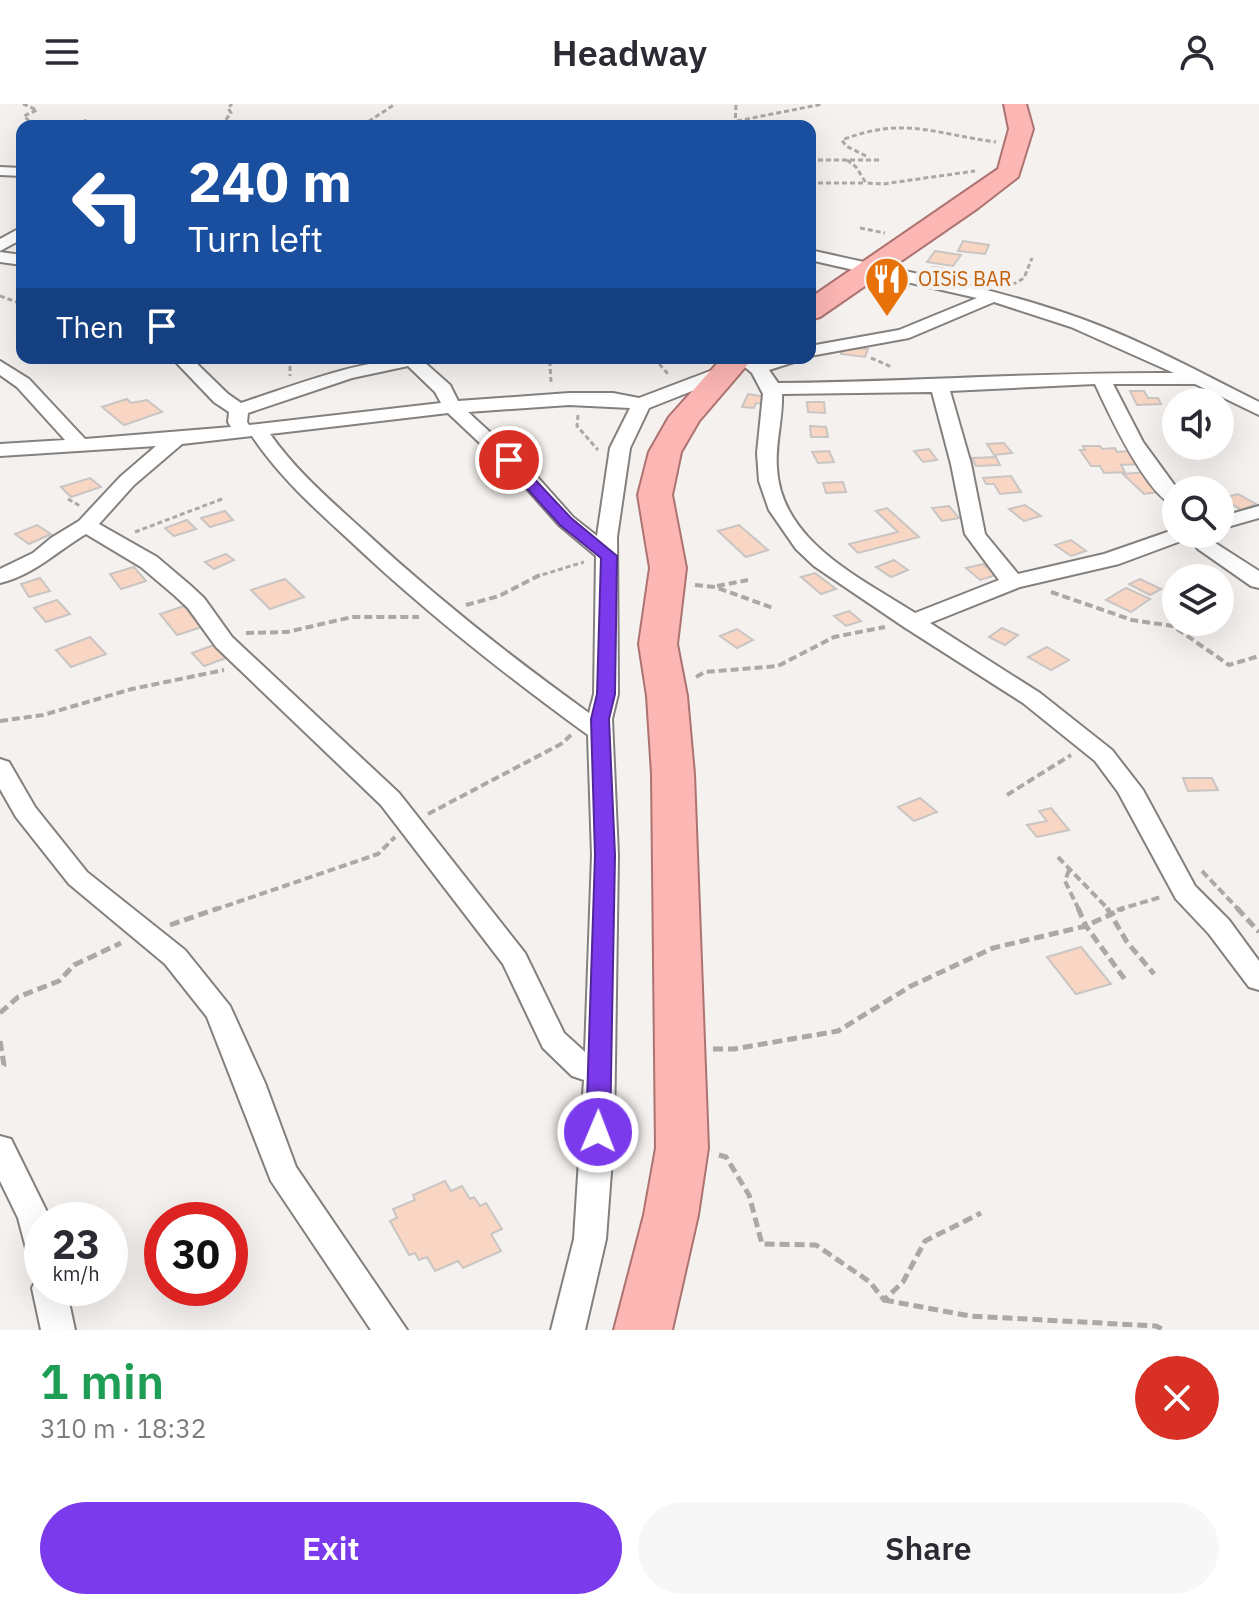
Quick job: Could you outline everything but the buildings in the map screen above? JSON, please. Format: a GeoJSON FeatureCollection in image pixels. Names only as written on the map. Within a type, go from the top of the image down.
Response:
{"type":"FeatureCollection","features":[{"type":"Feature","properties":{"kind":"highway"},"geometry":{"type":"LineString","coordinates":[[816,307],[969,203],[1009,172],[1021,129],[1015,104]]}},
{"type":"Feature","properties":{"kind":"highway"},"geometry":{"type":"LineString","coordinates":[[643,1330],[671,1215],[682,1148],[673,774],[667,696],[658,644],[668,568],[655,495],[665,452],[685,417],[741,364]]}},
{"type":"Feature","properties":{"kind":"street"},"geometry":{"type":"LineString","coordinates":[[816,256],[993,297],[1077,323],[1137,347],[1259,409]]}},
{"type":"Feature","properties":{"kind":"street"},"geometry":{"type":"LineString","coordinates":[[816,350],[903,334],[993,297]]}},
{"type":"Feature","properties":{"kind":"street"},"geometry":{"type":"LineString","coordinates":[[187,364],[246,422],[278,462],[386,566],[440,613],[593,727]]}},
{"type":"Feature","properties":{"kind":"street"},"geometry":{"type":"LineString","coordinates":[[246,422],[347,374],[388,364]]}},
{"type":"Feature","properties":{"kind":"street"},"geometry":{"type":"LineString","coordinates":[[419,364],[443,389],[452,407],[609,560]]}},
{"type":"Feature","properties":{"kind":"street"},"geometry":{"type":"LineString","coordinates":[[0,450],[176,439],[246,422],[452,407],[569,399],[613,399],[641,404],[741,364],[774,389],[940,387],[1101,378],[1199,379]]}},
{"type":"Feature","properties":{"kind":"street"},"geometry":{"type":"LineString","coordinates":[[0,366],[23,383],[81,446]]}},
{"type":"Feature","properties":{"kind":"street"},"geometry":{"type":"LineString","coordinates":[[1101,378],[1140,451],[1162,481]]}},
{"type":"Feature","properties":{"kind":"street"},"geometry":{"type":"LineString","coordinates":[[940,387],[961,464],[975,534],[994,562],[1013,582]]}},
{"type":"Feature","properties":{"kind":"street"},"geometry":{"type":"LineString","coordinates":[[774,389],[766,451],[767,474],[775,506],[805,548],[909,621],[951,644],[1089,741],[1115,768],[1137,799],[1184,890],[1218,926],[1259,980]]}},
{"type":"Feature","properties":{"kind":"street"},"geometry":{"type":"LineString","coordinates":[[568,1330],[590,1239],[599,1073],[605,855],[593,727],[606,694],[607,537],[620,448],[641,404]]}},
{"type":"Feature","properties":{"kind":"street"},"geometry":{"type":"LineString","coordinates":[[0,577],[41,558],[58,542],[86,525],[127,481],[176,439]]}},
{"type":"Feature","properties":{"kind":"street"},"geometry":{"type":"LineString","coordinates":[[1234,519],[1259,512]]}},
{"type":"Feature","properties":{"kind":"street"},"geometry":{"type":"LineString","coordinates":[[86,525],[149,562],[182,590],[196,603],[216,633],[289,707],[362,770],[411,825],[515,960],[553,1040],[583,1068],[599,1073]]}},
{"type":"Feature","properties":{"kind":"street"},"geometry":{"type":"LineString","coordinates":[[909,621],[1013,582],[1111,559],[1162,541]]}},
{"type":"Feature","properties":{"kind":"street"},"geometry":{"type":"LineString","coordinates":[[1210,548],[1259,581]]}},
{"type":"Feature","properties":{"kind":"street"},"geometry":{"type":"LineString","coordinates":[[0,767],[25,811],[78,878],[175,957],[220,1013],[250,1083],[282,1172],[390,1330]]}},
{"type":"Feature","properties":{"kind":"street"},"geometry":{"type":"LineString","coordinates":[[0,1148],[26,1202]]}},
{"type":"Feature","properties":{"kind":"street"},"geometry":{"type":"LineString","coordinates":[[53,1306],[58,1330]]}},
{"type":"Feature","properties":{"kind":"path"},"geometry":{"type":"LineString","coordinates":[[23,104],[37,110],[24,116],[28,120]]}},
{"type":"Feature","properties":{"kind":"path"},"geometry":{"type":"LineString","coordinates":[[226,120],[231,113],[228,108],[232,104]]}},
{"type":"Feature","properties":{"kind":"path"},"geometry":{"type":"LineString","coordinates":[[371,120],[395,104]]}},
{"type":"Feature","properties":{"kind":"path"},"geometry":{"type":"LineString","coordinates":[[744,120],[823,104]]}},
{"type":"Feature","properties":{"kind":"path"},"geometry":{"type":"LineString","coordinates":[[879,160],[846,146],[842,140],[871,127],[889,124],[1019,143]]}},
{"type":"Feature","properties":{"kind":"path"},"geometry":{"type":"LineString","coordinates":[[816,160],[847,160],[866,156]]}},
{"type":"Feature","properties":{"kind":"path"},"geometry":{"type":"LineString","coordinates":[[847,160],[856,167],[866,183]]}},
{"type":"Feature","properties":{"kind":"path"},"geometry":{"type":"LineString","coordinates":[[816,183],[883,184],[977,170],[1009,172]]}},
{"type":"Feature","properties":{"kind":"path"},"geometry":{"type":"LineString","coordinates":[[993,297],[1024,278],[1032,258]]}},
{"type":"Feature","properties":{"kind":"path"},"geometry":{"type":"LineString","coordinates":[[113,540],[222,499]]}},
{"type":"Feature","properties":{"kind":"path"},"geometry":{"type":"LineString","coordinates":[[216,633],[287,632],[352,617],[430,617],[501,596],[520,582],[549,569],[599,559],[609,560]]}},
{"type":"Feature","properties":{"kind":"path"},"geometry":{"type":"LineString","coordinates":[[664,585],[715,587],[748,580]]}},
{"type":"Feature","properties":{"kind":"path"},"geometry":{"type":"LineString","coordinates":[[715,587],[773,608]]}},
{"type":"Feature","properties":{"kind":"path"},"geometry":{"type":"LineString","coordinates":[[1048,591],[1132,620],[1173,626],[1229,665],[1259,656]]}},
{"type":"Feature","properties":{"kind":"path"},"geometry":{"type":"LineString","coordinates":[[667,696],[705,672],[778,666],[834,637],[909,621]]}},
{"type":"Feature","properties":{"kind":"path"},"geometry":{"type":"LineString","coordinates":[[0,721],[43,715],[132,689],[220,669],[255,672]]}},
{"type":"Feature","properties":{"kind":"path"},"geometry":{"type":"LineString","coordinates":[[0,1013],[18,997],[59,981],[74,965],[146,932],[378,854],[411,825],[593,727]]}},
{"type":"Feature","properties":{"kind":"path"},"geometry":{"type":"LineString","coordinates":[[1007,795],[1089,741]]}},
{"type":"Feature","properties":{"kind":"path"},"geometry":{"type":"LineString","coordinates":[[1058,857],[1111,912],[1127,942],[1154,974]]}},
{"type":"Feature","properties":{"kind":"path"},"geometry":{"type":"LineString","coordinates":[[1069,870],[1065,881],[1086,926],[1126,981]]}},
{"type":"Feature","properties":{"kind":"path"},"geometry":{"type":"LineString","coordinates":[[680,1049],[734,1049],[838,1031],[911,986],[993,948],[1086,926],[1111,912]]}},
{"type":"Feature","properties":{"kind":"path"},"geometry":{"type":"LineString","coordinates":[[0,1041],[4,1065],[0,1069]]}},
{"type":"Feature","properties":{"kind":"path"},"geometry":{"type":"LineString","coordinates":[[682,1148],[726,1157],[749,1195],[762,1244],[816,1245],[870,1282],[884,1300],[970,1316],[1156,1326],[1164,1330]]}},
{"type":"Feature","properties":{"kind":"path"},"geometry":{"type":"LineString","coordinates":[[884,1300],[903,1282],[925,1241],[981,1213]]}},
{"type":"Feature","properties":{"kind":"place","name":"OISiS BAR"},"geometry":{"type":"Point","coordinates":[887,318]}},
{"type":"Feature","properties":{"kind":"route"},"geometry":{"type":"LineString","coordinates":[[509,460],[566,521],[609,556],[606,694],[600,719],[605,855],[598,1132]]}}]}
